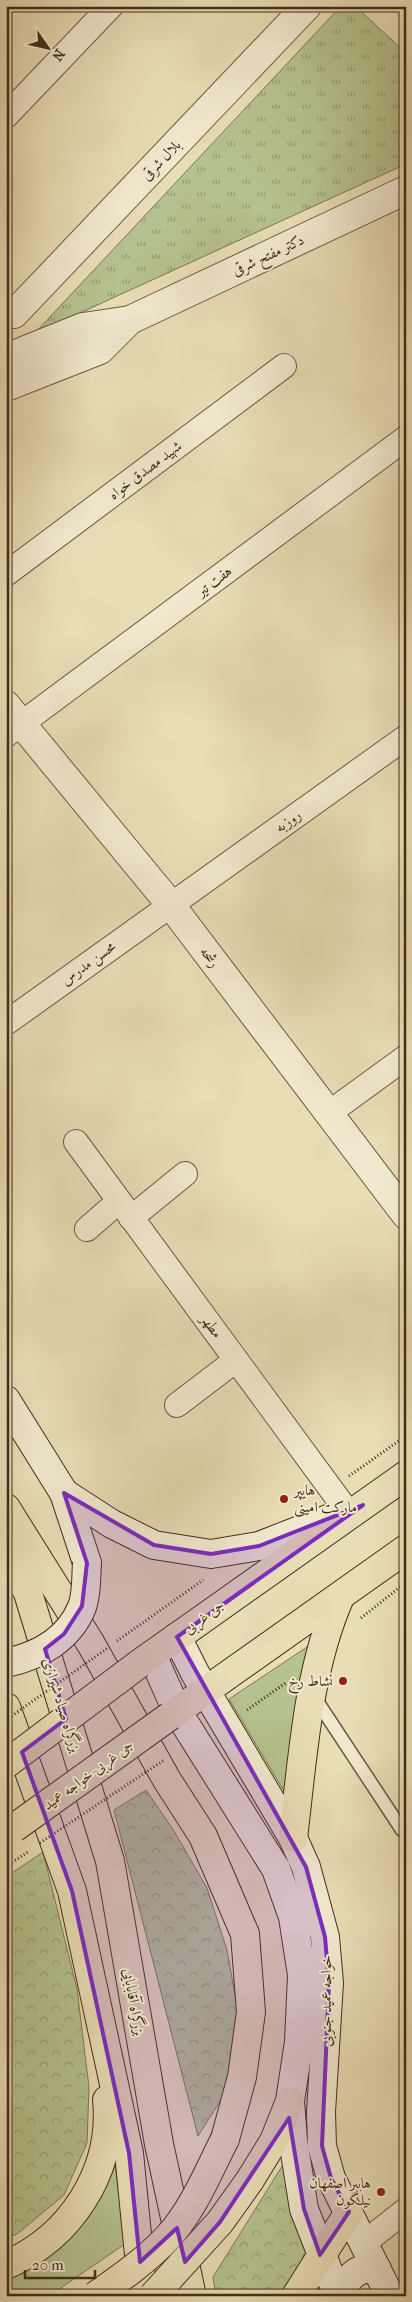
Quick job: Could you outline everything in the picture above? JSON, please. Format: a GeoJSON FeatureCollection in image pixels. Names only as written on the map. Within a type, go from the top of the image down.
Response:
{"type":"FeatureCollection","features":[{"type":"Feature","properties":{"kind":"main road","name":"بلال شرقی"},"geometry":{"type":"LineString","coordinates":[[14,314],[307,6]]}},
{"type":"Feature","properties":{"kind":"main road","name":"دکتر مفتح شرقی"},"geometry":{"type":"LineString","coordinates":[[6,358],[83,326],[130,320],[406,190]]}},
{"type":"Feature","properties":{"kind":"main road","name":"دکتر مفتح شرقی"},"geometry":{"type":"LineString","coordinates":[[6,387],[100,350],[130,320]]}},
{"type":"Feature","properties":{"kind":"main road","name":"رشحه"},"geometry":{"type":"LineString","coordinates":[[11,721],[170,904],[406,1215]]}},
{"type":"Feature","properties":{"kind":"main road"},"geometry":{"type":"LineString","coordinates":[[6,1400],[64,1493],[87,1563],[82,1606],[64,1634],[36,1655],[6,1663]]}},
{"type":"Feature","properties":{"kind":"main road","name":"جی غربی"},"geometry":{"type":"LineString","coordinates":[[6,1764],[355,1508],[406,1475]]}},
{"type":"Feature","properties":{"kind":"main road"},"geometry":{"type":"LineString","coordinates":[[64,1493],[112,1524],[154,1545],[211,1554],[259,1546],[355,1508]]}},
{"type":"Feature","properties":{"kind":"main road"},"geometry":{"type":"LineString","coordinates":[[6,1508],[86,1636],[167,1780],[203,1836],[245,1934],[251,2012],[242,2077],[225,2139],[198,2192],[170,2235],[127,2273],[95,2296]]}},
{"type":"Feature","properties":{"kind":"main road"},"geometry":{"type":"LineString","coordinates":[[174,1713],[406,1549]]}},
{"type":"Feature","properties":{"kind":"main road","name":"بزرگراه صیاد شیرازی"},"geometry":{"type":"LineString","coordinates":[[6,1552],[28,1593],[110,1860]]}},
{"type":"Feature","properties":{"kind":"main road"},"geometry":{"type":"LineString","coordinates":[[293,1838],[302,1686],[316,1666],[326,1629],[340,1597]]}},
{"type":"Feature","properties":{"kind":"main road","name":"خواجه عمید جنوبی"},"geometry":{"type":"LineString","coordinates":[[177,1637],[293,1838],[306,1867],[325,1937],[329,1983],[321,2112],[322,2146],[331,2178],[390,2296]]}},
{"type":"Feature","properties":{"kind":"main road","name":"خواجه عمید جنوبی"},"geometry":{"type":"LineString","coordinates":[[146,1660],[174,1713],[276,1869],[293,1916],[302,1974],[299,2042],[290,2101],[292,2140],[304,2209],[320,2254],[338,2295]]}},
{"type":"Feature","properties":{"kind":"main road"},"geometry":{"type":"LineString","coordinates":[[6,1707],[72,1891],[130,2153],[143,2296]]}},
{"type":"Feature","properties":{"kind":"main road","name":"جی غربی-خواجه عمید"},"geometry":{"type":"LineString","coordinates":[[10,1831],[174,1713]]}},
{"type":"Feature","properties":{"kind":"main road","name":"بزرگراه آقابابایی"},"geometry":{"type":"LineString","coordinates":[[110,1860],[159,2144],[192,2296]]}},
{"type":"Feature","properties":{"kind":"main road"},"geometry":{"type":"LineString","coordinates":[[6,2265],[49,2241],[77,2211],[94,2182],[105,2145],[108,2117],[96,2004]]}},
{"type":"Feature","properties":{"kind":"main road"},"geometry":{"type":"LineString","coordinates":[[153,2296],[220,2222],[250,2180],[274,2141],[290,2101]]}},
{"type":"Feature","properties":{"kind":"main road"},"geometry":{"type":"LineString","coordinates":[[296,2296],[320,2254],[349,2212]]}},
{"type":"Feature","properties":{"kind":"main road"},"geometry":{"type":"LineString","coordinates":[[338,2295],[356,2272],[366,2267],[377,2269]]}},
{"type":"Feature","properties":{"kind":"street"},"geometry":{"type":"LineString","coordinates":[[6,116],[111,6]]}},
{"type":"Feature","properties":{"kind":"street","name":"شهید مصدق خواه"},"geometry":{"type":"LineString","coordinates":[[6,574],[284,366]]}},
{"type":"Feature","properties":{"kind":"street","name":"هفت تیر"},"geometry":{"type":"LineString","coordinates":[[11,721],[406,438]]}},
{"type":"Feature","properties":{"kind":"street","name":"روزبه"},"geometry":{"type":"LineString","coordinates":[[170,904],[406,737]]}},
{"type":"Feature","properties":{"kind":"street","name":"محسن مدرس"},"geometry":{"type":"LineString","coordinates":[[6,1023],[170,904]]}},
{"type":"Feature","properties":{"kind":"street"},"geometry":{"type":"LineString","coordinates":[[329,1113],[406,1057]]}},
{"type":"Feature","properties":{"kind":"street","name":"مطهر"},"geometry":{"type":"LineString","coordinates":[[76,1142],[331,1489],[355,1508]]}},
{"type":"Feature","properties":{"kind":"street"},"geometry":{"type":"LineString","coordinates":[[87,1229],[185,1174]]}},
{"type":"Feature","properties":{"kind":"street"},"geometry":{"type":"LineString","coordinates":[[177,1405],[236,1360]]}},
{"type":"Feature","properties":{"kind":"street"},"geometry":{"type":"LineString","coordinates":[[364,2243],[406,2210]]}},
{"type":"Feature","properties":{"kind":"lane"},"geometry":{"type":"LineString","coordinates":[[302,1686],[402,1830]]}},
{"type":"Feature","properties":{"kind":"path"},"geometry":{"type":"LineString","coordinates":[[331,1489],[406,1436]]}},
{"type":"Feature","properties":{"kind":"path"},"geometry":{"type":"LineString","coordinates":[[6,1720],[109,1647]]}},
{"type":"Feature","properties":{"kind":"path"},"geometry":{"type":"LineString","coordinates":[[245,1712],[302,1686]]}},
{"type":"Feature","properties":{"kind":"path"},"geometry":{"type":"LineString","coordinates":[[6,1866],[164,1760]]}},
{"type":"Feature","properties":{"kind":"highlighted area"},"geometry":{"type":"Polygon","coordinates":[[[64,1493],[154,1545],[211,1554],[259,1546],[363,1505],[177,1637],[306,1867],[325,1937],[329,1983],[322,2146],[331,2178],[349,2212],[320,2255],[304,2209],[289,2118],[220,2222],[185,2262],[177,2228],[140,2262],[129,2153],[72,1891],[22,1752],[66,1719],[45,1649],[64,1634],[82,1606],[87,1563],[64,1493]]]}},
{"type":"Feature","properties":{"kind":"green space"},"geometry":{"type":"Polygon","coordinates":[[[341,6],[355,6],[406,53],[406,164],[34,334],[341,6]]]}},
{"type":"Feature","properties":{"kind":"green space"},"geometry":{"type":"Polygon","coordinates":[[[310,1645],[287,1796],[229,1699],[310,1645]]]}},
{"type":"Feature","properties":{"kind":"green space"},"geometry":{"type":"Polygon","coordinates":[[[146,1790],[174,1831],[207,1888],[227,1950],[238,2012],[228,2089],[198,2136],[114,1810],[146,1790]]]}},
{"type":"Feature","properties":{"kind":"green space"},"geometry":{"type":"Polygon","coordinates":[[[43,1852],[77,1989],[89,2087],[87,2143],[64,2195],[17,2234],[6,2239],[6,1877],[43,1852]]]}},
{"type":"Feature","properties":{"kind":"green space"},"geometry":{"type":"Polygon","coordinates":[[[289,2155],[310,2259],[289,2296],[216,2296],[213,2277],[289,2155]]]}},
{"type":"Feature","properties":{"kind":"green space"},"geometry":{"type":"Polygon","coordinates":[[[115,2163],[125,2244],[49,2296],[6,2296],[6,2277],[80,2224],[115,2163]]]}},
{"type":"Feature","properties":{"kind":"place","name":"هایپر مارکت امینی"},"geometry":{"type":"Point","coordinates":[284,1499]}},
{"type":"Feature","properties":{"kind":"place","name":"نشاط رخ"},"geometry":{"type":"Point","coordinates":[343,1681]}},
{"type":"Feature","properties":{"kind":"place","name":"هایپر اصفهان نیلگون"},"geometry":{"type":"Point","coordinates":[381,2192]}}]}
